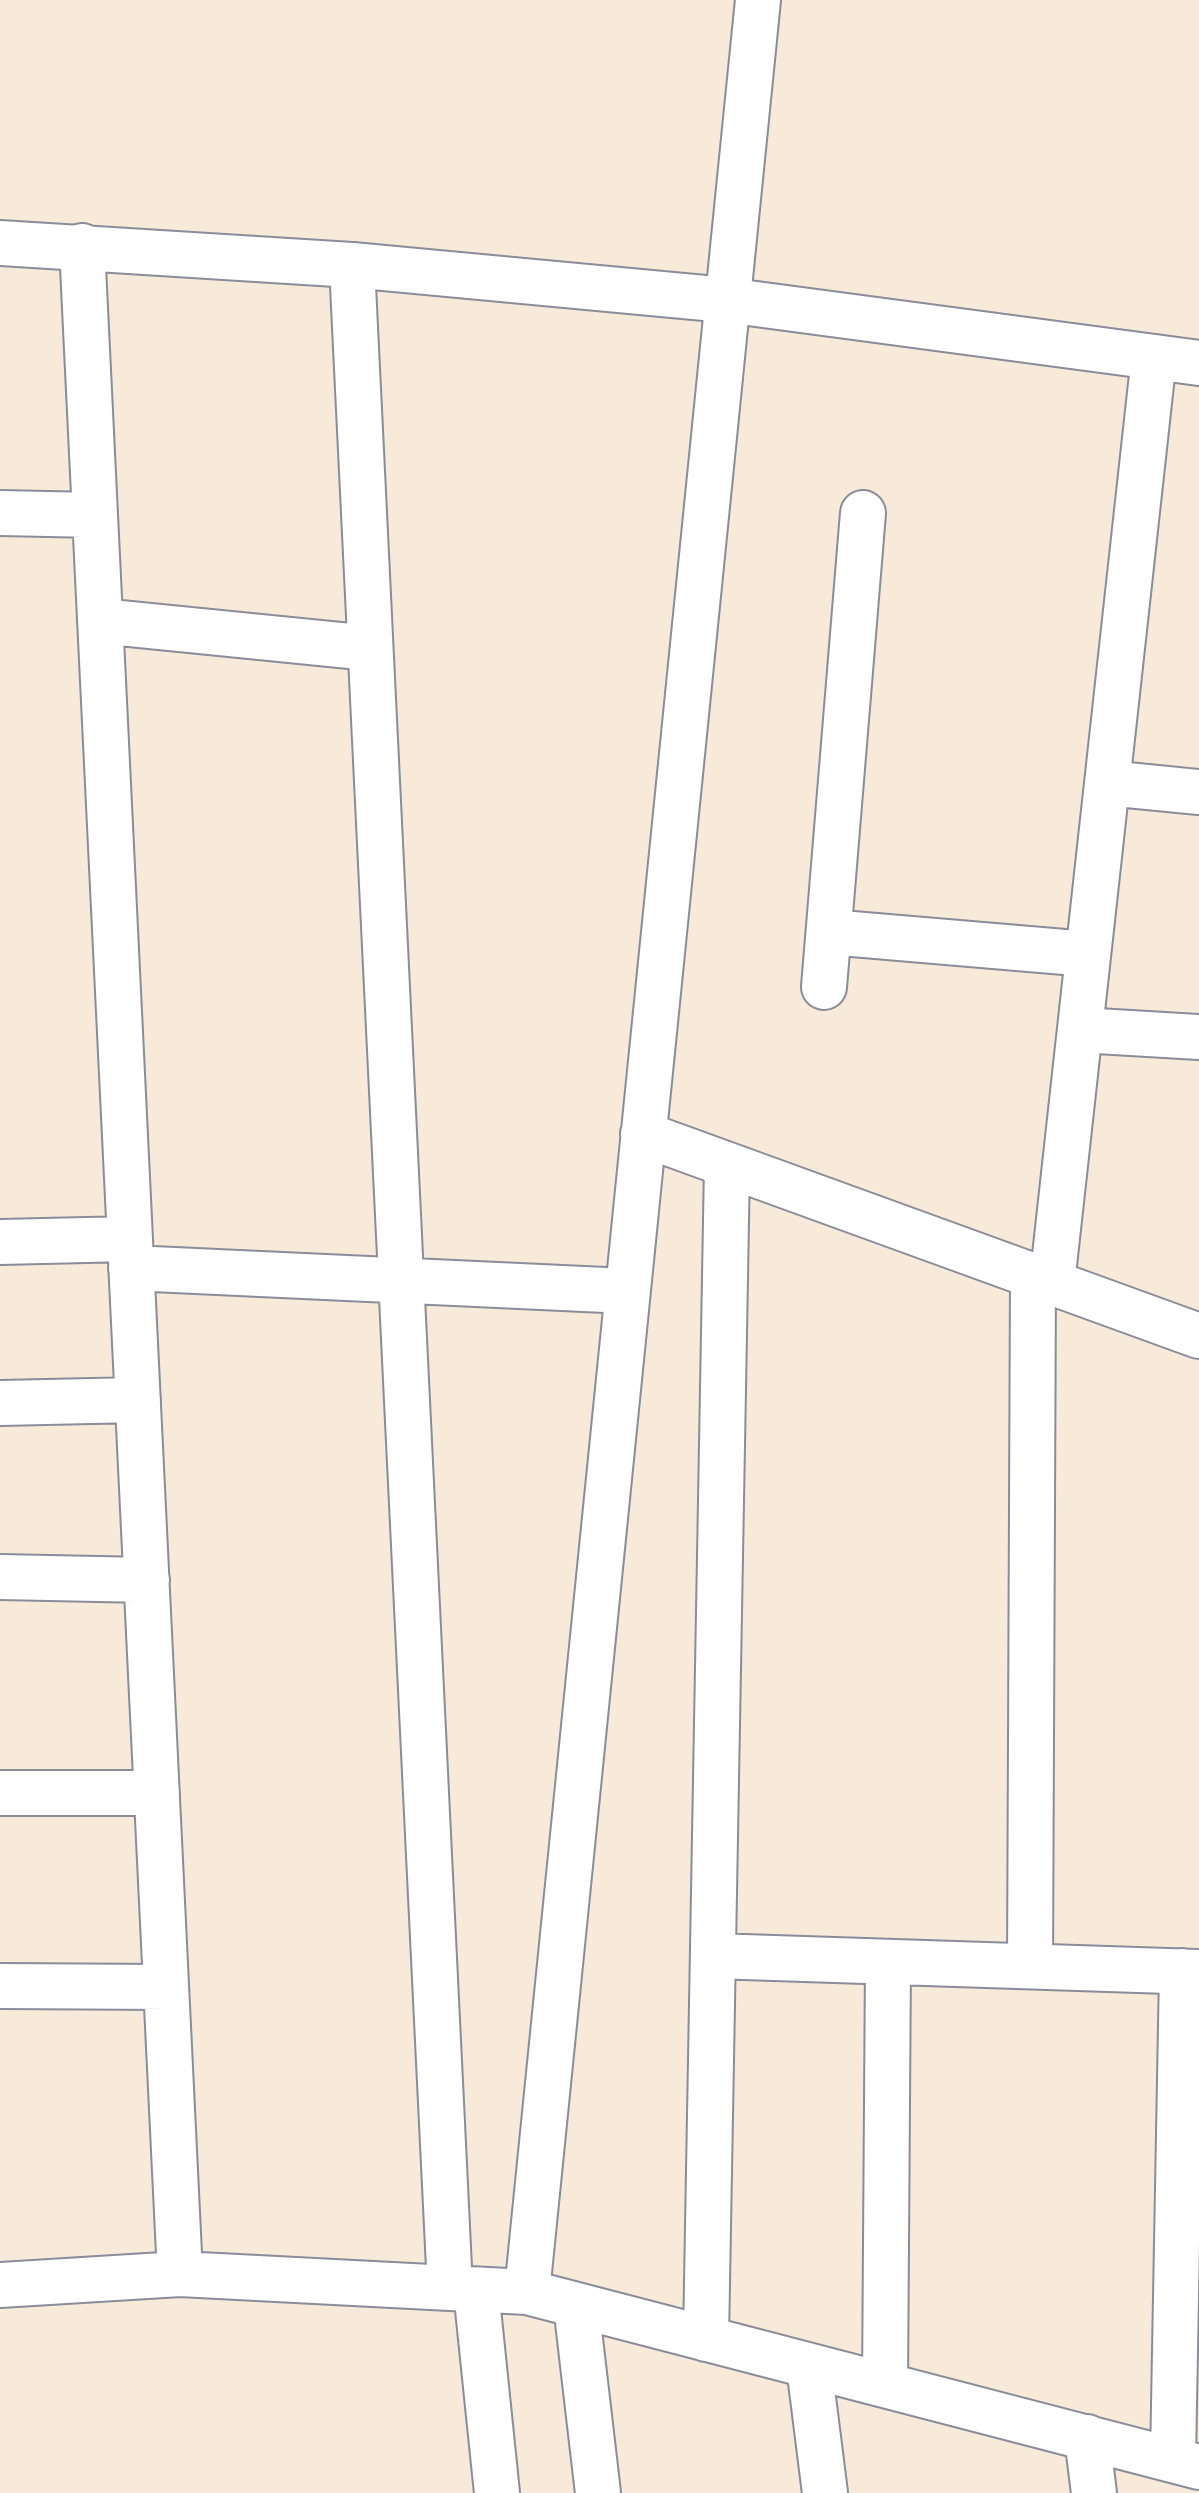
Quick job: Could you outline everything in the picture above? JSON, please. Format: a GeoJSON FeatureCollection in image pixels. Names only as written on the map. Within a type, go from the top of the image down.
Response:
{"type":"FeatureCollection","features":[{"type":"Feature","properties":{"kind":"street"},"geometry":{"type":"LineString","coordinates":[[527,2292],[758,0]]}},
{"type":"Feature","properties":{"kind":"street"},"geometry":{"type":"LineString","coordinates":[[0,243],[352,265],[726,300],[1199,363]]}},
{"type":"Feature","properties":{"kind":"street"},"geometry":{"type":"LineString","coordinates":[[82,246],[180,2274]]}},
{"type":"Feature","properties":{"kind":"street"},"geometry":{"type":"LineString","coordinates":[[352,265],[401,1280],[463,2289],[497,2493]]}},
{"type":"Feature","properties":{"kind":"street"},"geometry":{"type":"LineString","coordinates":[[1030,1966],[1042,1280],[1080,1030],[1154,357]]}},
{"type":"Feature","properties":{"kind":"street"},"geometry":{"type":"LineString","coordinates":[[0,513],[95,515]]}},
{"type":"Feature","properties":{"kind":"street"},"geometry":{"type":"LineString","coordinates":[[824,987],[863,513]]}},
{"type":"Feature","properties":{"kind":"street"},"geometry":{"type":"LineString","coordinates":[[100,621],[370,648]]}},
{"type":"Feature","properties":{"kind":"street"},"geometry":{"type":"LineString","coordinates":[[1107,783],[1199,792]]}},
{"type":"Feature","properties":{"kind":"street"},"geometry":{"type":"LineString","coordinates":[[829,932],[1088,954]]}},
{"type":"Feature","properties":{"kind":"street"},"geometry":{"type":"LineString","coordinates":[[1080,1030],[1199,1037]]}},
{"type":"Feature","properties":{"kind":"street"},"geometry":{"type":"LineString","coordinates":[[643,1134],[1199,1336]]}},
{"type":"Feature","properties":{"kind":"street"},"geometry":{"type":"LineString","coordinates":[[706,2339],[727,1165]]}},
{"type":"Feature","properties":{"kind":"street"},"geometry":{"type":"LineString","coordinates":[[0,1242],[401,1280],[627,1291]]}},
{"type":"Feature","properties":{"kind":"street"},"geometry":{"type":"LineString","coordinates":[[0,1403],[138,1400]]}},
{"type":"Feature","properties":{"kind":"street"},"geometry":{"type":"LineString","coordinates":[[0,1577],[147,1580]]}},
{"type":"Feature","properties":{"kind":"street"},"geometry":{"type":"LineString","coordinates":[[0,1793],[157,1793]]}},
{"type":"Feature","properties":{"kind":"street"},"geometry":{"type":"LineString","coordinates":[[0,2285],[180,2274],[527,2292],[1186,2463],[1190,1972],[713,1956]]}},
{"type":"Feature","properties":{"kind":"street"},"geometry":{"type":"LineString","coordinates":[[885,2385],[888,1962]]}},
{"type":"Feature","properties":{"kind":"street"},"geometry":{"type":"LineString","coordinates":[[0,1986],[166,1987]]}},
{"type":"Feature","properties":{"kind":"street"},"geometry":{"type":"LineString","coordinates":[[576,2305],[598,2493]]}},
{"type":"Feature","properties":{"kind":"street"},"geometry":{"type":"LineString","coordinates":[[809,2366],[825,2493]]}},
{"type":"Feature","properties":{"kind":"street"},"geometry":{"type":"LineString","coordinates":[[1087,2437],[1094,2493]]}}]}
